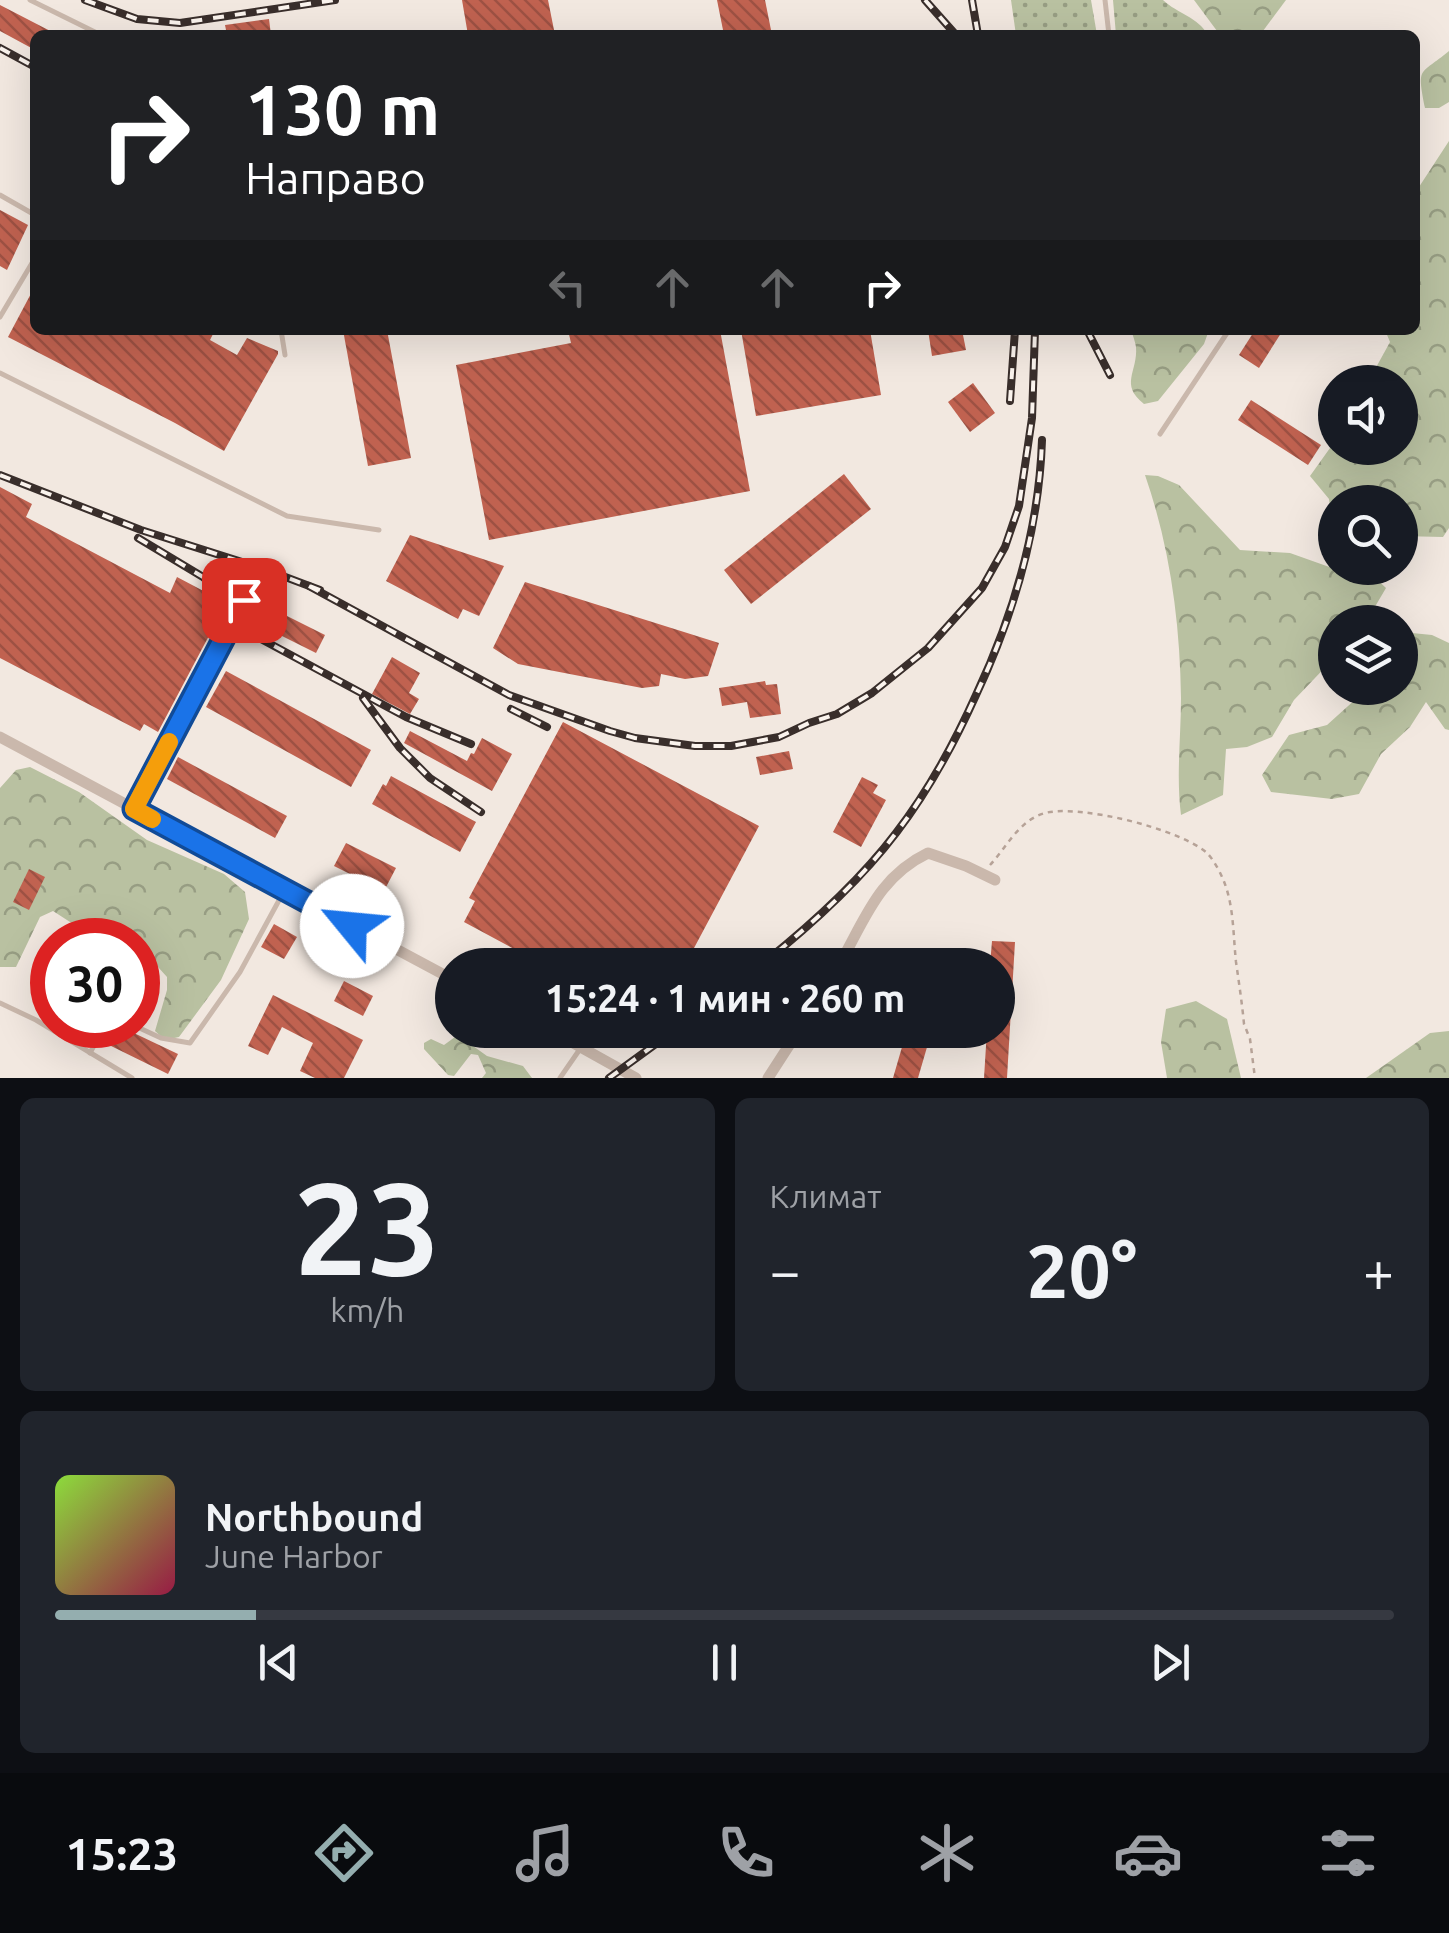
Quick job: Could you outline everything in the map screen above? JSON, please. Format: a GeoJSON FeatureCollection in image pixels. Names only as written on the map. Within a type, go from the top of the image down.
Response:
{"type":"FeatureCollection","features":[{"type":"Feature","properties":{"kind":"street"},"geometry":{"type":"LineString","coordinates":[[0,737],[435,970]]}},
{"type":"Feature","properties":{"kind":"street"},"geometry":{"type":"LineString","coordinates":[[848,948],[888,880],[928,853],[995,880]]}},
{"type":"Feature","properties":{"kind":"street"},"geometry":{"type":"LineString","coordinates":[[584,1048],[636,1078]]}},
{"type":"Feature","properties":{"kind":"street"},"geometry":{"type":"LineString","coordinates":[[768,1078],[787,1048]]}},
{"type":"Feature","properties":{"kind":"lane"},"geometry":{"type":"LineString","coordinates":[[30,0],[91,30]]}},
{"type":"Feature","properties":{"kind":"lane"},"geometry":{"type":"LineString","coordinates":[[1104,0],[1107,30]]}},
{"type":"Feature","properties":{"kind":"lane"},"geometry":{"type":"LineString","coordinates":[[0,195],[30,212]]}},
{"type":"Feature","properties":{"kind":"lane"},"geometry":{"type":"LineString","coordinates":[[0,317],[30,266]]}},
{"type":"Feature","properties":{"kind":"lane"},"geometry":{"type":"LineString","coordinates":[[282,335],[285,355]]}},
{"type":"Feature","properties":{"kind":"lane"},"geometry":{"type":"LineString","coordinates":[[1160,434],[1226,335]]}},
{"type":"Feature","properties":{"kind":"lane"},"geometry":{"type":"LineString","coordinates":[[0,373],[287,516],[379,530]]}},
{"type":"Feature","properties":{"kind":"lane"},"geometry":{"type":"LineString","coordinates":[[134,809],[244,600]]}},
{"type":"Feature","properties":{"kind":"lane"},"geometry":{"type":"LineString","coordinates":[[160,1038],[190,1043],[240,972],[285,890]]}},
{"type":"Feature","properties":{"kind":"lane"},"geometry":{"type":"LineString","coordinates":[[0,1003],[36,1020],[132,1078]]}},
{"type":"Feature","properties":{"kind":"lane"},"geometry":{"type":"LineString","coordinates":[[90,1053],[93,1048]]}},
{"type":"Feature","properties":{"kind":"lane"},"geometry":{"type":"LineString","coordinates":[[560,1078],[581,1048]]}},
{"type":"Feature","properties":{"kind":"path"},"geometry":{"type":"LineString","coordinates":[[982,873],[1030,819],[1046,812],[1105,814],[1196,845],[1210,856],[1231,903],[1244,1024],[1255,1078]]}},
{"type":"Feature","properties":{"kind":"green space"},"geometry":{"type":"Polygon","coordinates":[[[1011,0],[1091,0],[1096,30],[1015,30],[1011,0]]]}},
{"type":"Feature","properties":{"kind":"green space"},"geometry":{"type":"Polygon","coordinates":[[[1113,0],[1163,0],[1204,30],[1116,30],[1113,0]]]}},
{"type":"Feature","properties":{"kind":"green space"},"geometry":{"type":"Polygon","coordinates":[[[1194,0],[1286,0],[1264,30],[1216,30],[1194,0]]]}},
{"type":"Feature","properties":{"kind":"green space"},"geometry":{"type":"Polygon","coordinates":[[[1449,51],[1449,102],[1439,108],[1425,108],[1423,73],[1449,51]]]}},
{"type":"Feature","properties":{"kind":"green space"},"geometry":{"type":"Polygon","coordinates":[[[1449,141],[1449,528],[1443,537],[1418,536],[1418,485],[1318,486],[1310,476],[1318,465],[1418,465],[1418,365],[1377,365],[1390,342],[1387,335],[1420,335],[1420,185],[1449,141]]]}},
{"type":"Feature","properties":{"kind":"green space"},"geometry":{"type":"Polygon","coordinates":[[[1132,335],[1207,335],[1158,401],[1144,404],[1131,384],[1136,347],[1132,335]]]}},
{"type":"Feature","properties":{"kind":"green space"},"geometry":{"type":"Polygon","coordinates":[[[1145,475],[1179,485],[1240,550],[1290,553],[1318,563],[1318,585],[1386,588],[1376,605],[1318,605],[1318,675],[1294,700],[1272,737],[1247,747],[1226,749],[1223,795],[1181,815],[1178,641],[1161,530],[1145,475]]]}},
{"type":"Feature","properties":{"kind":"green space"},"geometry":{"type":"Polygon","coordinates":[[[1418,634],[1449,643],[1449,730],[1426,702],[1410,727],[1381,754],[1359,794],[1332,799],[1271,792],[1262,775],[1289,735],[1327,725],[1349,705],[1418,705],[1418,634]]]}},
{"type":"Feature","properties":{"kind":"green space"},"geometry":{"type":"Polygon","coordinates":[[[30,767],[79,792],[147,840],[224,874],[245,892],[249,919],[221,980],[179,1037],[165,1040],[160,1036],[167,977],[160,969],[160,918],[64,918],[53,911],[30,918],[30,938],[16,967],[0,967],[0,788],[16,770],[30,767]]]}},
{"type":"Feature","properties":{"kind":"green space"},"geometry":{"type":"Polygon","coordinates":[[[1196,1001],[1227,1019],[1241,1078],[1167,1078],[1161,1042],[1166,1009],[1196,1001]]]}},
{"type":"Feature","properties":{"kind":"green space"},"geometry":{"type":"Polygon","coordinates":[[[1449,1031],[1449,1078],[1366,1078],[1430,1033],[1449,1031]]]}},
{"type":"Feature","properties":{"kind":"green space"},"geometry":{"type":"Polygon","coordinates":[[[431,1039],[435,1048],[476,1048],[487,1056],[523,1066],[532,1078],[482,1078],[486,1073],[478,1055],[471,1054],[454,1076],[448,1075],[424,1049],[424,1043],[431,1039]]]}},
{"type":"Feature","properties":{"kind":"building"},"geometry":{"type":"Polygon","coordinates":[[[462,0],[548,0],[554,30],[467,30],[462,0]]]}},
{"type":"Feature","properties":{"kind":"building"},"geometry":{"type":"Polygon","coordinates":[[[717,0],[765,0],[771,30],[723,30],[717,0]]]}},
{"type":"Feature","properties":{"kind":"building"},"geometry":{"type":"Polygon","coordinates":[[[0,5],[48,30],[30,30],[30,47],[0,31],[0,5]]]}},
{"type":"Feature","properties":{"kind":"building"},"geometry":{"type":"Polygon","coordinates":[[[269,19],[270,30],[226,30],[225,25],[269,19]]]}},
{"type":"Feature","properties":{"kind":"building"},"geometry":{"type":"Polygon","coordinates":[[[0,210],[28,225],[7,270],[0,266],[0,210]]]}},
{"type":"Feature","properties":{"kind":"building"},"geometry":{"type":"Polygon","coordinates":[[[30,295],[30,335],[212,335],[210,340],[237,355],[247,338],[278,354],[224,451],[8,337],[30,295]]]}},
{"type":"Feature","properties":{"kind":"building"},"geometry":{"type":"Polygon","coordinates":[[[344,335],[388,335],[411,458],[368,466],[344,335]]]}},
{"type":"Feature","properties":{"kind":"building"},"geometry":{"type":"Polygon","coordinates":[[[569,335],[721,335],[750,491],[489,540],[456,365],[571,343],[569,335]]]}},
{"type":"Feature","properties":{"kind":"building"},"geometry":{"type":"Polygon","coordinates":[[[742,335],[871,335],[881,395],[756,416],[742,335]]]}},
{"type":"Feature","properties":{"kind":"building"},"geometry":{"type":"Polygon","coordinates":[[[929,335],[963,335],[966,350],[932,356],[929,335]]]}},
{"type":"Feature","properties":{"kind":"building"},"geometry":{"type":"Polygon","coordinates":[[[1252,335],[1280,335],[1259,368],[1239,355],[1252,335]]]}},
{"type":"Feature","properties":{"kind":"building"},"geometry":{"type":"Polygon","coordinates":[[[973,383],[995,413],[970,432],[948,402],[973,383]]]}},
{"type":"Feature","properties":{"kind":"building"},"geometry":{"type":"Polygon","coordinates":[[[1251,400],[1318,443],[1318,450],[1308,465],[1238,420],[1251,400]]]}},
{"type":"Feature","properties":{"kind":"building"},"geometry":{"type":"Polygon","coordinates":[[[844,474],[871,509],[751,604],[724,570],[844,474]]]}},
{"type":"Feature","properties":{"kind":"building"},"geometry":{"type":"Polygon","coordinates":[[[0,487],[32,504],[26,517],[170,593],[177,577],[213,596],[207,606],[221,613],[158,732],[144,724],[140,731],[0,658],[0,487]]]}},
{"type":"Feature","properties":{"kind":"building"},"geometry":{"type":"Polygon","coordinates":[[[410,535],[504,566],[479,616],[463,609],[458,619],[386,581],[410,535]]]}},
{"type":"Feature","properties":{"kind":"building"},"geometry":{"type":"Polygon","coordinates":[[[525,582],[719,643],[708,676],[685,679],[661,674],[659,686],[642,688],[518,664],[493,648],[525,582]]]}},
{"type":"Feature","properties":{"kind":"building"},"geometry":{"type":"Polygon","coordinates":[[[283,614],[325,635],[316,653],[274,632],[283,614]]]}},
{"type":"Feature","properties":{"kind":"building"},"geometry":{"type":"Polygon","coordinates":[[[392,657],[420,673],[409,693],[419,699],[410,714],[372,694],[392,657]]]}},
{"type":"Feature","properties":{"kind":"building"},"geometry":{"type":"Polygon","coordinates":[[[226,671],[371,750],[351,787],[206,707],[226,671]]]}},
{"type":"Feature","properties":{"kind":"building"},"geometry":{"type":"Polygon","coordinates":[[[765,681],[766,685],[777,684],[781,714],[750,718],[747,702],[722,706],[719,688],[765,681]]]}},
{"type":"Feature","properties":{"kind":"building"},"geometry":{"type":"Polygon","coordinates":[[[563,722],[759,826],[694,948],[512,948],[464,922],[475,901],[469,898],[563,722]]]}},
{"type":"Feature","properties":{"kind":"building"},"geometry":{"type":"Polygon","coordinates":[[[410,731],[467,761],[482,738],[512,754],[492,791],[404,743],[410,731]]]}},
{"type":"Feature","properties":{"kind":"building"},"geometry":{"type":"Polygon","coordinates":[[[789,751],[793,769],[760,775],[756,757],[789,751]]]}},
{"type":"Feature","properties":{"kind":"building"},"geometry":{"type":"Polygon","coordinates":[[[178,757],[287,816],[275,838],[167,779],[178,757]]]}},
{"type":"Feature","properties":{"kind":"building"},"geometry":{"type":"Polygon","coordinates":[[[391,776],[476,822],[460,852],[372,804],[391,776]]]}},
{"type":"Feature","properties":{"kind":"building"},"geometry":{"type":"Polygon","coordinates":[[[862,777],[878,785],[873,793],[886,800],[861,847],[833,832],[862,777]]]}},
{"type":"Feature","properties":{"kind":"building"},"geometry":{"type":"Polygon","coordinates":[[[346,843],[396,868],[384,891],[334,866],[346,843]]]}},
{"type":"Feature","properties":{"kind":"building"},"geometry":{"type":"Polygon","coordinates":[[[29,869],[45,877],[29,910],[13,902],[29,869]]]}},
{"type":"Feature","properties":{"kind":"building"},"geometry":{"type":"Polygon","coordinates":[[[274,924],[297,937],[284,959],[261,947],[274,924]]]}},
{"type":"Feature","properties":{"kind":"building"},"geometry":{"type":"Polygon","coordinates":[[[992,941],[1015,942],[1015,948],[991,948],[992,941]]]}},
{"type":"Feature","properties":{"kind":"building"},"geometry":{"type":"Polygon","coordinates":[[[344,981],[373,996],[363,1016],[334,1001],[344,981]]]}},
{"type":"Feature","properties":{"kind":"building"},"geometry":{"type":"Polygon","coordinates":[[[273,995],[363,1040],[344,1078],[315,1078],[300,1071],[313,1043],[282,1027],[268,1055],[248,1046],[273,995]]]}},
{"type":"Feature","properties":{"kind":"building"},"geometry":{"type":"Polygon","coordinates":[[[160,1045],[178,1054],[168,1074],[115,1048],[160,1045]]]}},
{"type":"Feature","properties":{"kind":"building"},"geometry":{"type":"Polygon","coordinates":[[[902,1048],[927,1048],[918,1078],[893,1078],[902,1048]]]}},
{"type":"Feature","properties":{"kind":"building"},"geometry":{"type":"Polygon","coordinates":[[[986,1048],[1009,1048],[1007,1078],[984,1078],[986,1048]]]}},
{"type":"Feature","properties":{"kind":"railway"},"geometry":{"type":"LineString","coordinates":[[85,0],[137,19],[180,23],[335,0]]}},
{"type":"Feature","properties":{"kind":"railway"},"geometry":{"type":"LineString","coordinates":[[925,0],[952,30]]}},
{"type":"Feature","properties":{"kind":"railway"},"geometry":{"type":"LineString","coordinates":[[972,0],[977,30]]}},
{"type":"Feature","properties":{"kind":"railway"},"geometry":{"type":"LineString","coordinates":[[0,48],[30,64]]}},
{"type":"Feature","properties":{"kind":"railway"},"geometry":{"type":"LineString","coordinates":[[1010,401],[1015,335]]}},
{"type":"Feature","properties":{"kind":"railway"},"geometry":{"type":"LineString","coordinates":[[309,586],[509,695],[610,731],[695,746],[731,746],[779,737],[837,714],[872,693],[928,648],[982,588],[1005,547],[1019,506],[1032,418],[1035,335]]}},
{"type":"Feature","properties":{"kind":"railway"},"geometry":{"type":"LineString","coordinates":[[1090,335],[1110,375]]}},
{"type":"Feature","properties":{"kind":"railway"},"geometry":{"type":"LineString","coordinates":[[781,948],[866,869],[908,817],[950,749],[990,665],[1013,603],[1036,507],[1042,440]]}},
{"type":"Feature","properties":{"kind":"railway"},"geometry":{"type":"LineString","coordinates":[[0,475],[141,530],[320,590]]}},
{"type":"Feature","properties":{"kind":"railway"},"geometry":{"type":"LineString","coordinates":[[138,538],[203,577],[261,639],[406,717],[471,744]]}},
{"type":"Feature","properties":{"kind":"railway"},"geometry":{"type":"LineString","coordinates":[[363,698],[400,748],[430,778],[481,812]]}},
{"type":"Feature","properties":{"kind":"railway"},"geometry":{"type":"LineString","coordinates":[[511,709],[547,727]]}},
{"type":"Feature","properties":{"kind":"railway"},"geometry":{"type":"LineString","coordinates":[[609,1078],[650,1048]]}},
{"type":"Feature","properties":{"kind":"slow traffic"},"geometry":{"type":"LineString","coordinates":[[152,819],[134,809],[169,742]]}},
{"type":"Feature","properties":{"kind":"route"},"geometry":{"type":"LineString","coordinates":[[244,600],[134,809],[352,926]]}}]}
